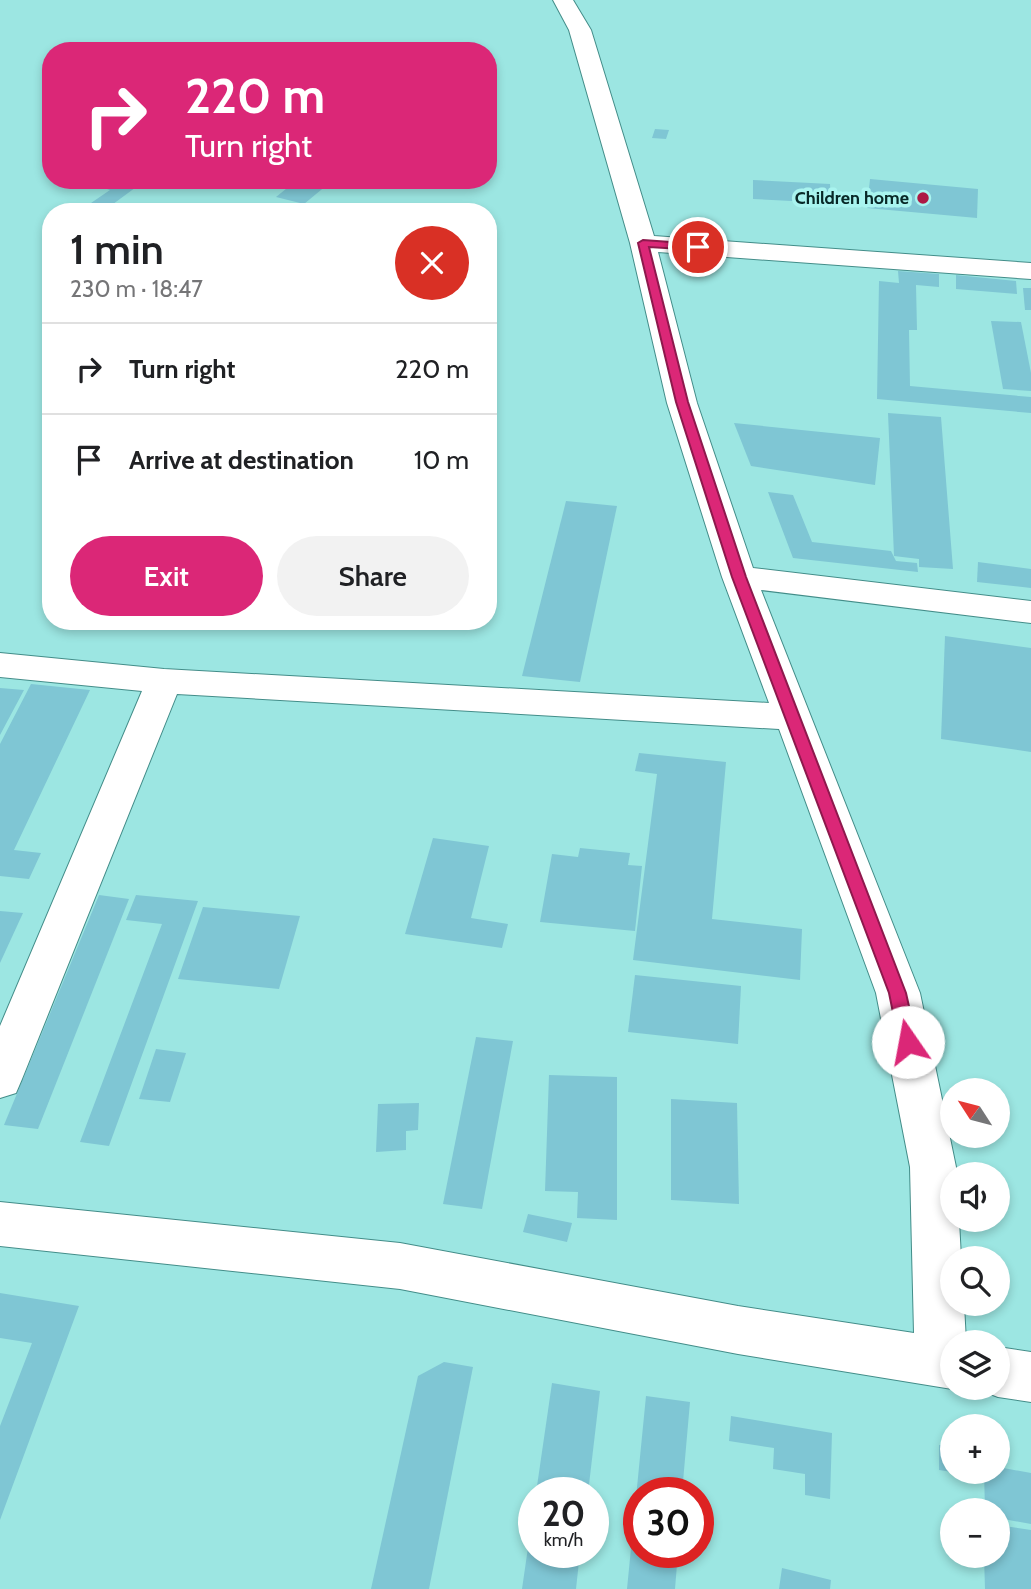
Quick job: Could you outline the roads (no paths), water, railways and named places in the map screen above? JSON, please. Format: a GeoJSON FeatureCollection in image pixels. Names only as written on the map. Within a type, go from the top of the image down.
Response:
{"type":"FeatureCollection","features":[{"type":"Feature","properties":{"kind":"street"},"geometry":{"type":"LineString","coordinates":[[563,0],[580,30],[643,243],[682,402],[739,577],[790,717],[898,993],[933,1167],[944,1330]]}},
{"type":"Feature","properties":{"kind":"street"},"geometry":{"type":"LineString","coordinates":[[643,243],[1031,271]]}},
{"type":"Feature","properties":{"kind":"street"},"geometry":{"type":"LineString","coordinates":[[739,577],[1031,612]]}},
{"type":"Feature","properties":{"kind":"street"},"geometry":{"type":"LineString","coordinates":[[0,665],[164,681],[790,717]]}},
{"type":"Feature","properties":{"kind":"street"},"geometry":{"type":"LineString","coordinates":[[0,1079],[164,681]]}},
{"type":"Feature","properties":{"kind":"street"},"geometry":{"type":"LineString","coordinates":[[0,1224],[400,1266],[738,1330],[940,1363]]}},
{"type":"Feature","properties":{"kind":"street"},"geometry":{"type":"LineString","coordinates":[[1010,1374],[1031,1377]]}},
{"type":"Feature","properties":{"kind":"place","name":"Children home"},"geometry":{"type":"Point","coordinates":[923,198]}}]}
